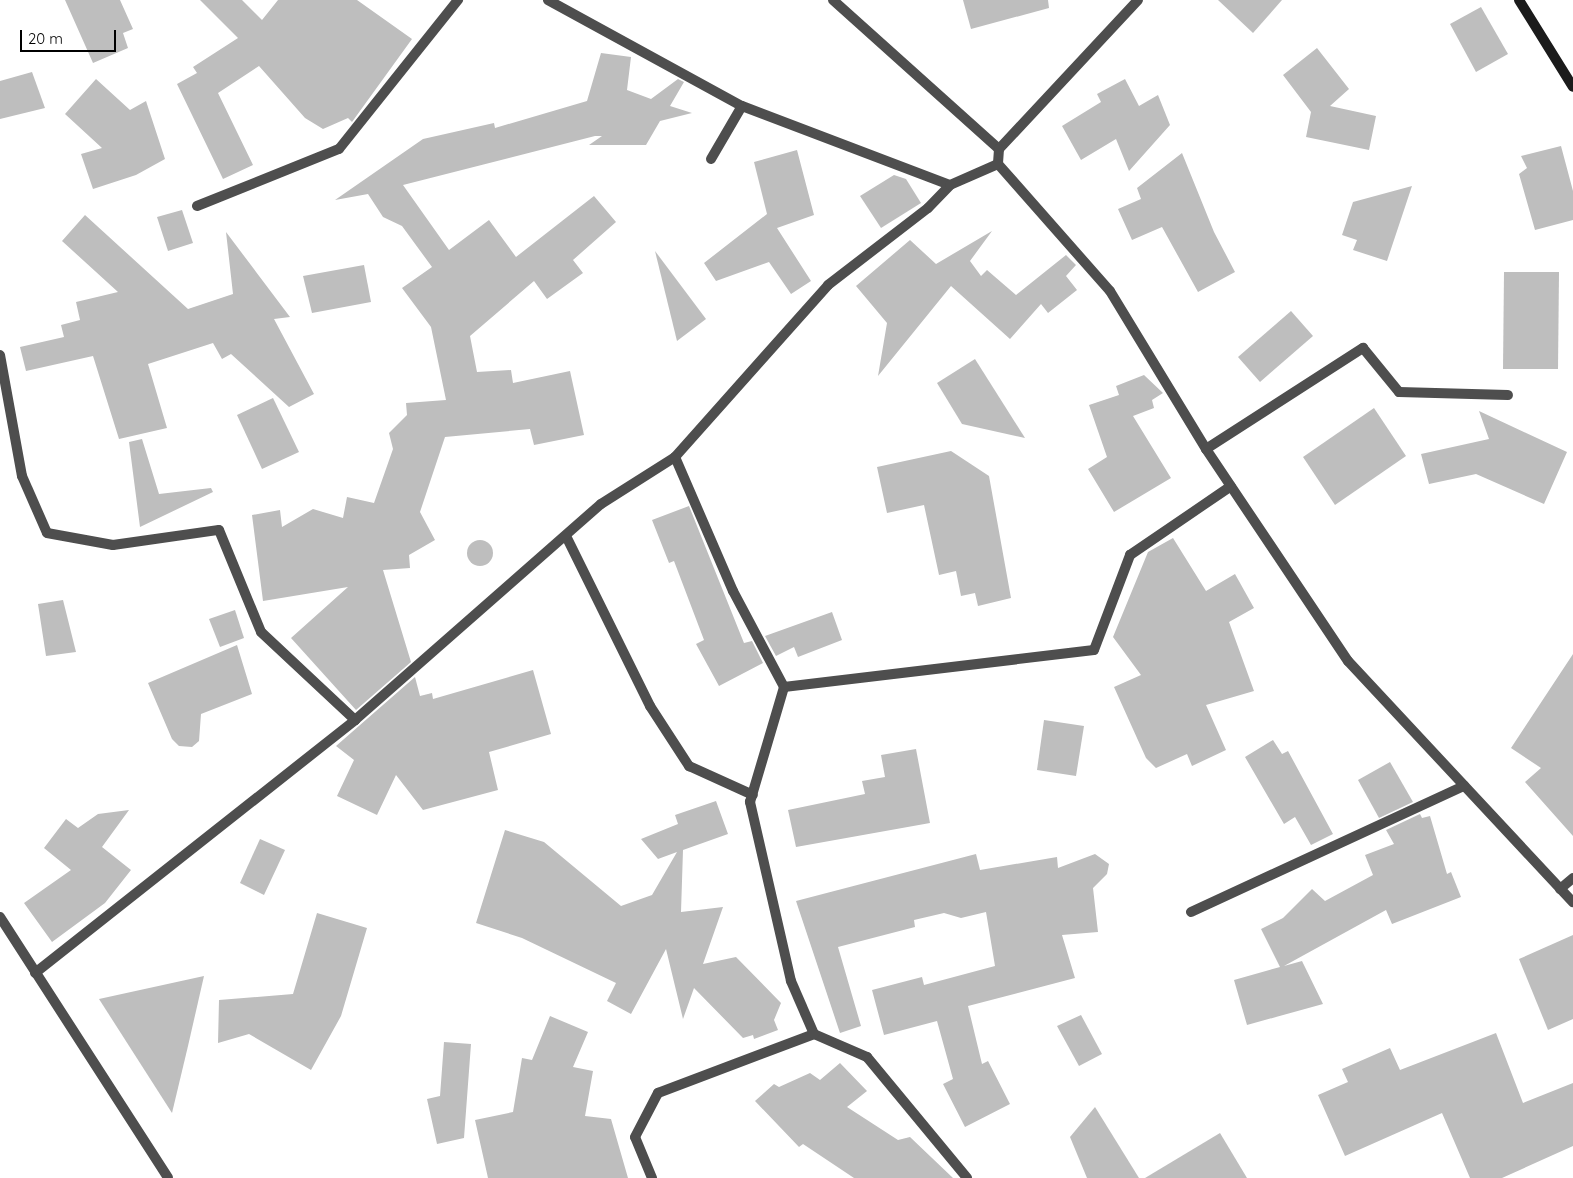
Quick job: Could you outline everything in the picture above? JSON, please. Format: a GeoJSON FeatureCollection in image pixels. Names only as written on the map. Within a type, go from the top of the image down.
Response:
{"type":"FeatureCollection","features":[{"type":"Feature","properties":{"kind":"street"},"geometry":{"type":"LineString","coordinates":[[197,206],[339,149],[458,0]]}},
{"type":"Feature","properties":{"kind":"street"},"geometry":{"type":"LineString","coordinates":[[548,0],[742,106],[950,184]]}},
{"type":"Feature","properties":{"kind":"street"},"geometry":{"type":"LineString","coordinates":[[833,0],[999,149]]}},
{"type":"Feature","properties":{"kind":"street"},"geometry":{"type":"LineString","coordinates":[[1138,0],[999,149],[998,164],[1110,291],[1206,449],[1348,661],[1573,902]]}},
{"type":"Feature","properties":{"kind":"street"},"geometry":{"type":"LineString","coordinates":[[1520,0],[1573,87]]}},
{"type":"Feature","properties":{"kind":"street"},"geometry":{"type":"LineString","coordinates":[[711,160],[742,106]]}},
{"type":"Feature","properties":{"kind":"street"},"geometry":{"type":"LineString","coordinates":[[35,973],[354,720],[601,504],[675,457],[828,285],[928,208],[950,184],[998,164]]}},
{"type":"Feature","properties":{"kind":"street"},"geometry":{"type":"LineString","coordinates":[[1206,449],[1363,348],[1398,392],[1508,394]]}},
{"type":"Feature","properties":{"kind":"street"},"geometry":{"type":"LineString","coordinates":[[0,355],[22,476],[47,533],[113,545],[219,530],[261,632],[354,720]]}},
{"type":"Feature","properties":{"kind":"street"},"geometry":{"type":"LineString","coordinates":[[675,457],[734,591],[784,687],[750,802],[791,981],[814,1034],[867,1057],[967,1178]]}},
{"type":"Feature","properties":{"kind":"street"},"geometry":{"type":"LineString","coordinates":[[784,687],[1094,650],[1130,555],[1231,486]]}},
{"type":"Feature","properties":{"kind":"street"},"geometry":{"type":"LineString","coordinates":[[566,536],[650,706],[688,766],[753,795]]}},
{"type":"Feature","properties":{"kind":"street"},"geometry":{"type":"LineString","coordinates":[[1191,912],[1464,786]]}},
{"type":"Feature","properties":{"kind":"street"},"geometry":{"type":"LineString","coordinates":[[1560,889],[1573,878]]}},
{"type":"Feature","properties":{"kind":"street"},"geometry":{"type":"LineString","coordinates":[[0,917],[168,1178]]}},
{"type":"Feature","properties":{"kind":"street"},"geometry":{"type":"LineString","coordinates":[[652,1178],[635,1137],[658,1092],[814,1034]]}},
{"type":"Feature","properties":{"kind":"building"},"geometry":{"type":"Polygon","coordinates":[[[65,0],[120,0],[133,29],[123,33],[128,48],[93,63],[65,0]]]}},
{"type":"Feature","properties":{"kind":"building"},"geometry":{"type":"Polygon","coordinates":[[[200,0],[242,0],[262,20],[278,0],[357,0],[412,39],[352,122],[348,118],[323,129],[305,118],[259,66],[218,93],[253,165],[223,179],[177,84],[197,73],[193,67],[238,38],[200,0]]]}},
{"type":"Feature","properties":{"kind":"building"},"geometry":{"type":"Polygon","coordinates":[[[963,0],[1048,0],[1049,8],[971,29],[963,0]]]}},
{"type":"Feature","properties":{"kind":"building"},"geometry":{"type":"Polygon","coordinates":[[[1218,0],[1282,0],[1253,33],[1218,0]]]}},
{"type":"Feature","properties":{"kind":"building"},"geometry":{"type":"Polygon","coordinates":[[[1481,7],[1508,54],[1476,72],[1450,24],[1481,7]]]}},
{"type":"Feature","properties":{"kind":"building"},"geometry":{"type":"Polygon","coordinates":[[[1317,48],[1349,89],[1330,106],[1376,116],[1369,150],[1306,137],[1311,112],[1283,75],[1317,48]]]}},
{"type":"Feature","properties":{"kind":"building"},"geometry":{"type":"Polygon","coordinates":[[[601,53],[631,57],[627,90],[651,99],[678,79],[684,82],[670,106],[692,113],[660,121],[646,145],[589,145],[602,136],[595,136],[403,185],[449,250],[489,220],[516,257],[594,196],[616,222],[573,260],[583,273],[547,299],[534,281],[470,336],[477,372],[511,370],[513,383],[570,371],[584,435],[534,445],[530,429],[445,437],[420,512],[435,540],[409,555],[410,568],[383,570],[411,662],[356,710],[291,638],[348,587],[263,601],[252,515],[280,510],[282,527],[313,509],[343,518],[347,497],[374,503],[393,449],[389,433],[407,415],[406,403],[446,400],[431,327],[402,288],[432,267],[402,226],[383,217],[368,194],[335,200],[423,139],[494,123],[495,128],[587,101],[601,53]]]}},
{"type":"Feature","properties":{"kind":"building"},"geometry":{"type":"Polygon","coordinates":[[[32,72],[45,108],[0,119],[0,81],[32,72]]]}},
{"type":"Feature","properties":{"kind":"building"},"geometry":{"type":"Polygon","coordinates":[[[96,79],[130,110],[146,101],[165,159],[136,175],[93,189],[81,154],[102,148],[65,114],[96,79]]]}},
{"type":"Feature","properties":{"kind":"building"},"geometry":{"type":"Polygon","coordinates":[[[1125,79],[1139,106],[1158,95],[1170,125],[1129,171],[1116,139],[1081,160],[1062,126],[1101,102],[1097,94],[1125,79]]]}},
{"type":"Feature","properties":{"kind":"building"},"geometry":{"type":"Polygon","coordinates":[[[1561,146],[1573,191],[1573,220],[1535,230],[1519,174],[1527,168],[1521,156],[1561,146]]]}},
{"type":"Feature","properties":{"kind":"building"},"geometry":{"type":"Polygon","coordinates":[[[797,150],[814,215],[777,228],[811,281],[791,294],[769,262],[716,281],[704,263],[767,214],[754,162],[797,150]]]}},
{"type":"Feature","properties":{"kind":"building"},"geometry":{"type":"Polygon","coordinates":[[[1182,153],[1214,232],[1235,272],[1198,292],[1162,227],[1132,240],[1118,209],[1141,199],[1137,188],[1182,153]]]}},
{"type":"Feature","properties":{"kind":"building"},"geometry":{"type":"Polygon","coordinates":[[[894,175],[906,179],[921,203],[881,228],[860,196],[894,175]]]}},
{"type":"Feature","properties":{"kind":"building"},"geometry":{"type":"Polygon","coordinates":[[[1412,186],[1387,261],[1353,250],[1357,240],[1342,235],[1353,202],[1412,186]]]}},
{"type":"Feature","properties":{"kind":"building"},"geometry":{"type":"Polygon","coordinates":[[[182,210],[193,243],[168,251],[157,217],[182,210]]]}},
{"type":"Feature","properties":{"kind":"building"},"geometry":{"type":"Polygon","coordinates":[[[85,215],[188,309],[233,294],[226,232],[290,317],[274,319],[314,394],[289,407],[231,354],[222,359],[213,343],[148,364],[167,428],[119,439],[93,356],[26,371],[20,347],[64,337],[61,325],[80,320],[76,302],[118,292],[62,241],[85,215]]]}},
{"type":"Feature","properties":{"kind":"building"},"geometry":{"type":"Polygon","coordinates":[[[992,231],[970,261],[981,276],[987,270],[1016,295],[1066,255],[1076,265],[1066,276],[1077,290],[1048,313],[1041,304],[1010,339],[951,286],[878,376],[887,323],[856,286],[910,240],[936,264],[992,231]]]}},
{"type":"Feature","properties":{"kind":"building"},"geometry":{"type":"Polygon","coordinates":[[[655,251],[706,319],[677,341],[655,251]]]}},
{"type":"Feature","properties":{"kind":"building"},"geometry":{"type":"Polygon","coordinates":[[[364,265],[371,302],[312,313],[303,276],[364,265]]]}},
{"type":"Feature","properties":{"kind":"building"},"geometry":{"type":"Polygon","coordinates":[[[1504,272],[1559,272],[1558,369],[1503,369],[1504,272]]]}},
{"type":"Feature","properties":{"kind":"building"},"geometry":{"type":"Polygon","coordinates":[[[1291,311],[1313,336],[1260,382],[1238,357],[1291,311]]]}},
{"type":"Feature","properties":{"kind":"building"},"geometry":{"type":"Polygon","coordinates":[[[975,359],[1025,438],[962,424],[937,383],[975,359]]]}},
{"type":"Feature","properties":{"kind":"building"},"geometry":{"type":"Polygon","coordinates":[[[1144,375],[1163,393],[1152,400],[1154,408],[1133,416],[1171,478],[1114,512],[1088,469],[1107,457],[1089,405],[1119,395],[1116,386],[1144,375]]]}},
{"type":"Feature","properties":{"kind":"building"},"geometry":{"type":"Polygon","coordinates":[[[273,398],[299,452],[262,469],[237,415],[273,398]]]}},
{"type":"Feature","properties":{"kind":"building"},"geometry":{"type":"Polygon","coordinates":[[[1374,408],[1406,456],[1335,505],[1303,457],[1374,408]]]}},
{"type":"Feature","properties":{"kind":"building"},"geometry":{"type":"Polygon","coordinates":[[[1479,411],[1567,452],[1544,504],[1476,474],[1429,484],[1421,454],[1489,439],[1479,411]]]}},
{"type":"Feature","properties":{"kind":"building"},"geometry":{"type":"Polygon","coordinates":[[[142,439],[159,494],[211,488],[213,492],[140,527],[129,442],[142,439]]]}},
{"type":"Feature","properties":{"kind":"building"},"geometry":{"type":"Polygon","coordinates":[[[951,451],[989,476],[1011,598],[978,606],[975,593],[961,596],[956,571],[939,575],[924,505],[887,513],[877,467],[951,451]]]}},
{"type":"Feature","properties":{"kind":"building"},"geometry":{"type":"Polygon","coordinates":[[[689,506],[744,643],[752,641],[763,663],[719,686],[696,644],[704,640],[674,561],[669,563],[652,520],[689,506]]]}},
{"type":"Feature","properties":{"kind":"building"},"geometry":{"type":"Polygon","coordinates":[[[1173,538],[1206,591],[1235,574],[1254,608],[1229,622],[1254,691],[1206,705],[1226,750],[1192,766],[1187,754],[1156,768],[1146,758],[1114,687],[1141,675],[1113,637],[1148,552],[1173,538]]]}},
{"type":"Feature","properties":{"kind":"building"},"geometry":{"type":"Polygon","coordinates":[[[480,540],[490,543],[493,553],[490,563],[480,566],[470,563],[467,553],[470,543],[480,540]]]}},
{"type":"Feature","properties":{"kind":"building"},"geometry":{"type":"Polygon","coordinates":[[[63,600],[76,652],[46,656],[38,604],[63,600]]]}},
{"type":"Feature","properties":{"kind":"building"},"geometry":{"type":"Polygon","coordinates":[[[235,610],[244,638],[220,647],[209,619],[235,610]]]}},
{"type":"Feature","properties":{"kind":"building"},"geometry":{"type":"Polygon","coordinates":[[[832,612],[842,640],[798,657],[794,647],[776,656],[765,636],[832,612]]]}},
{"type":"Feature","properties":{"kind":"building"},"geometry":{"type":"Polygon","coordinates":[[[237,645],[252,694],[201,714],[199,741],[192,747],[179,746],[172,739],[148,683],[237,645]]]}},
{"type":"Feature","properties":{"kind":"building"},"geometry":{"type":"Polygon","coordinates":[[[1573,654],[1573,836],[1525,782],[1541,768],[1511,748],[1573,654]]]}},
{"type":"Feature","properties":{"kind":"building"},"geometry":{"type":"Polygon","coordinates":[[[533,670],[551,734],[489,752],[498,790],[423,810],[396,775],[377,815],[337,796],[354,760],[336,746],[415,677],[420,696],[432,693],[433,699],[533,670]]]}},
{"type":"Feature","properties":{"kind":"building"},"geometry":{"type":"Polygon","coordinates":[[[1044,720],[1084,726],[1076,776],[1037,770],[1044,720]]]}},
{"type":"Feature","properties":{"kind":"building"},"geometry":{"type":"Polygon","coordinates":[[[1273,740],[1282,754],[1288,751],[1333,834],[1311,845],[1295,817],[1284,824],[1245,757],[1273,740]]]}},
{"type":"Feature","properties":{"kind":"building"},"geometry":{"type":"Polygon","coordinates":[[[916,749],[930,823],[796,847],[788,810],[865,794],[862,781],[885,777],[881,755],[916,749]]]}},
{"type":"Feature","properties":{"kind":"building"},"geometry":{"type":"Polygon","coordinates":[[[1390,762],[1413,802],[1379,818],[1358,780],[1390,762]]]}},
{"type":"Feature","properties":{"kind":"building"},"geometry":{"type":"Polygon","coordinates":[[[716,801],[728,834],[683,850],[681,912],[723,907],[703,964],[736,957],[781,1003],[774,1020],[778,1030],[754,1039],[753,1035],[743,1038],[694,988],[683,1019],[666,949],[631,1014],[607,1001],[616,983],[522,938],[476,923],[505,830],[544,842],[621,906],[652,895],[677,852],[658,859],[641,839],[678,824],[675,815],[716,801]]]}},
{"type":"Feature","properties":{"kind":"building"},"geometry":{"type":"Polygon","coordinates":[[[129,810],[102,847],[131,870],[105,903],[52,942],[24,903],[71,870],[44,848],[66,819],[78,828],[98,814],[129,810]]]}},
{"type":"Feature","properties":{"kind":"building"},"geometry":{"type":"Polygon","coordinates":[[[1420,814],[1422,818],[1430,816],[1447,874],[1451,872],[1461,897],[1392,924],[1386,910],[1284,966],[1302,961],[1323,1004],[1247,1025],[1234,980],[1280,967],[1261,929],[1283,918],[1312,889],[1325,901],[1373,875],[1365,855],[1394,844],[1386,830],[1420,814]]]}},
{"type":"Feature","properties":{"kind":"building"},"geometry":{"type":"Polygon","coordinates":[[[260,839],[285,850],[264,895],[240,883],[260,839]]]}},
{"type":"Feature","properties":{"kind":"building"},"geometry":{"type":"Polygon","coordinates":[[[976,854],[980,870],[1057,857],[1058,868],[1095,854],[1109,864],[1107,874],[1093,888],[1098,932],[1062,935],[1075,978],[968,1006],[982,1064],[988,1061],[1010,1104],[965,1127],[943,1084],[953,1079],[937,1021],[884,1035],[872,990],[922,977],[924,985],[995,966],[986,912],[961,918],[944,913],[914,920],[915,927],[838,947],[861,1026],[840,1033],[796,901],[976,854]]]}},
{"type":"Feature","properties":{"kind":"building"},"geometry":{"type":"Polygon","coordinates":[[[317,913],[367,928],[341,1016],[311,1070],[249,1034],[218,1043],[219,1000],[293,994],[317,913]]]}},
{"type":"Feature","properties":{"kind":"building"},"geometry":{"type":"Polygon","coordinates":[[[1573,935],[1573,1019],[1548,1030],[1519,959],[1573,935]]]}},
{"type":"Feature","properties":{"kind":"building"},"geometry":{"type":"Polygon","coordinates":[[[204,976],[188,1046],[172,1113],[99,999],[204,976]]]}},
{"type":"Feature","properties":{"kind":"building"},"geometry":{"type":"Polygon","coordinates":[[[1081,1015],[1102,1054],[1079,1066],[1057,1026],[1081,1015]]]}},
{"type":"Feature","properties":{"kind":"building"},"geometry":{"type":"Polygon","coordinates":[[[550,1016],[588,1032],[573,1067],[593,1071],[585,1116],[611,1119],[628,1178],[488,1178],[475,1120],[513,1112],[522,1058],[532,1060],[550,1016]]]}},
{"type":"Feature","properties":{"kind":"building"},"geometry":{"type":"Polygon","coordinates":[[[1496,1033],[1523,1103],[1573,1083],[1573,1146],[1502,1178],[1470,1178],[1442,1113],[1345,1156],[1318,1095],[1348,1082],[1342,1069],[1390,1048],[1400,1070],[1496,1033]]]}},
{"type":"Feature","properties":{"kind":"building"},"geometry":{"type":"Polygon","coordinates":[[[444,1042],[471,1044],[464,1138],[437,1144],[427,1099],[440,1096],[444,1042]]]}},
{"type":"Feature","properties":{"kind":"building"},"geometry":{"type":"Polygon","coordinates":[[[840,1063],[867,1091],[847,1107],[898,1140],[910,1137],[953,1178],[854,1178],[803,1144],[799,1147],[755,1101],[774,1084],[779,1087],[810,1073],[820,1080],[840,1063]]]}},
{"type":"Feature","properties":{"kind":"building"},"geometry":{"type":"Polygon","coordinates":[[[1095,1107],[1139,1178],[1087,1178],[1070,1137],[1095,1107]]]}},
{"type":"Feature","properties":{"kind":"building"},"geometry":{"type":"Polygon","coordinates":[[[1220,1133],[1247,1178],[1145,1178],[1220,1133]]]}}]}
